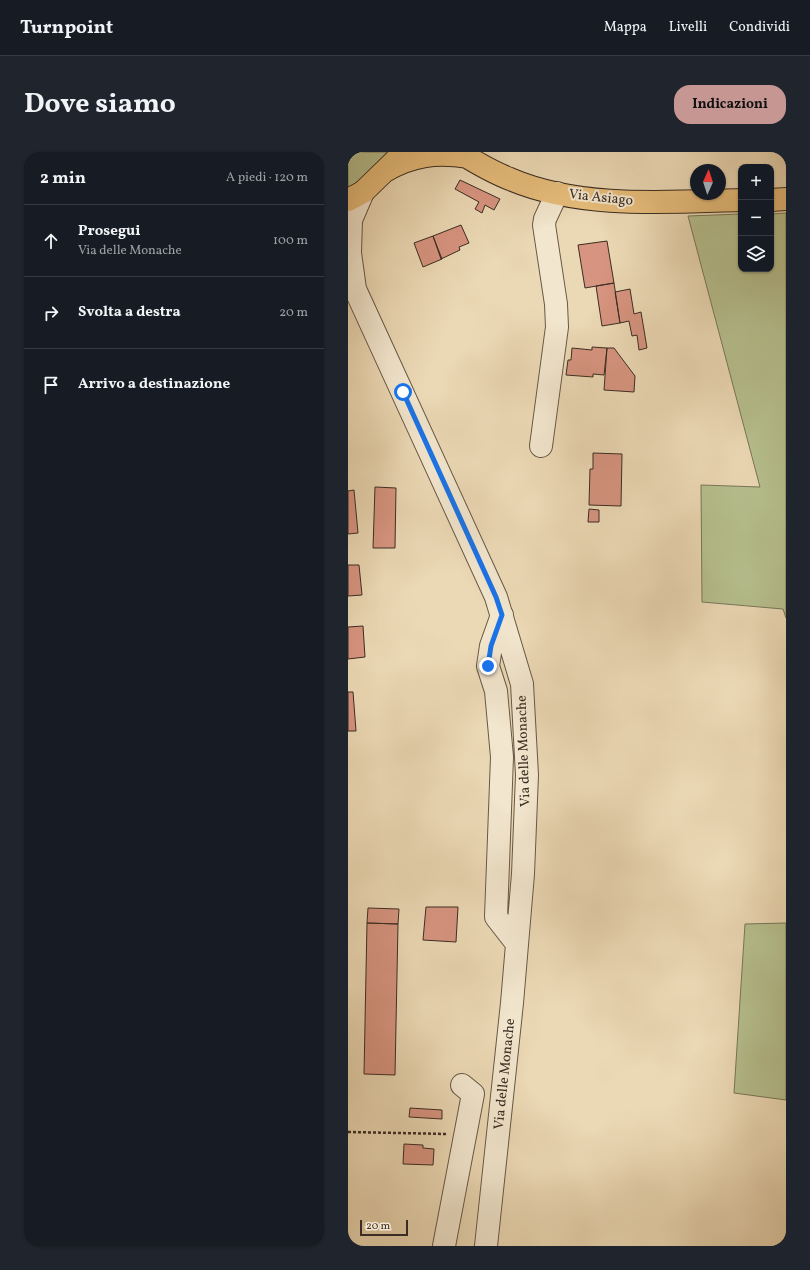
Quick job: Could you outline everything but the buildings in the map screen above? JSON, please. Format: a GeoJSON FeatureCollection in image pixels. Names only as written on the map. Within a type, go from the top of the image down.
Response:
{"type":"FeatureCollection","features":[{"type":"Feature","properties":{"kind":"main road"},"geometry":{"type":"LineString","coordinates":[[355,196],[385,170],[402,152]]}},
{"type":"Feature","properties":{"kind":"main road","name":"Via Asiago"},"geometry":{"type":"LineString","coordinates":[[385,170],[410,158],[424,155],[463,155],[510,179],[557,193],[646,202],[738,200]]}},
{"type":"Feature","properties":{"kind":"main road"},"geometry":{"type":"LineString","coordinates":[[774,200],[786,199]]}},
{"type":"Feature","properties":{"kind":"street"},"geometry":{"type":"LineString","coordinates":[[541,446],[557,327],[556,304],[544,225],[545,218],[557,193]]}},
{"type":"Feature","properties":{"kind":"street","name":"Via delle Monache"},"geometry":{"type":"LineString","coordinates":[[355,196],[351,220],[350,253],[352,284],[496,597],[522,684],[527,775],[523,874],[486,1246]]}},
{"type":"Feature","properties":{"kind":"street"},"geometry":{"type":"LineString","coordinates":[[444,1246],[473,1094],[462,1085]]}},
{"type":"Feature","properties":{"kind":"path"},"geometry":{"type":"LineString","coordinates":[[348,1132],[466,1135]]}},
{"type":"Feature","properties":{"kind":"green space"},"geometry":{"type":"Polygon","coordinates":[[[348,152],[394,152],[348,191],[348,152]]]}},
{"type":"Feature","properties":{"kind":"green space"},"geometry":{"type":"Polygon","coordinates":[[[786,213],[786,618],[783,609],[702,602],[701,485],[760,487],[688,216],[738,214],[738,272],[774,272],[774,214],[786,213]]]}},
{"type":"Feature","properties":{"kind":"green space"},"geometry":{"type":"Polygon","coordinates":[[[786,923],[786,1100],[734,1093],[745,924],[786,923]]]}},
{"type":"Feature","properties":{"kind":"route"},"geometry":{"type":"LineString","coordinates":[[403,392],[496,597],[502,615],[491,646],[488,666]]}}]}
